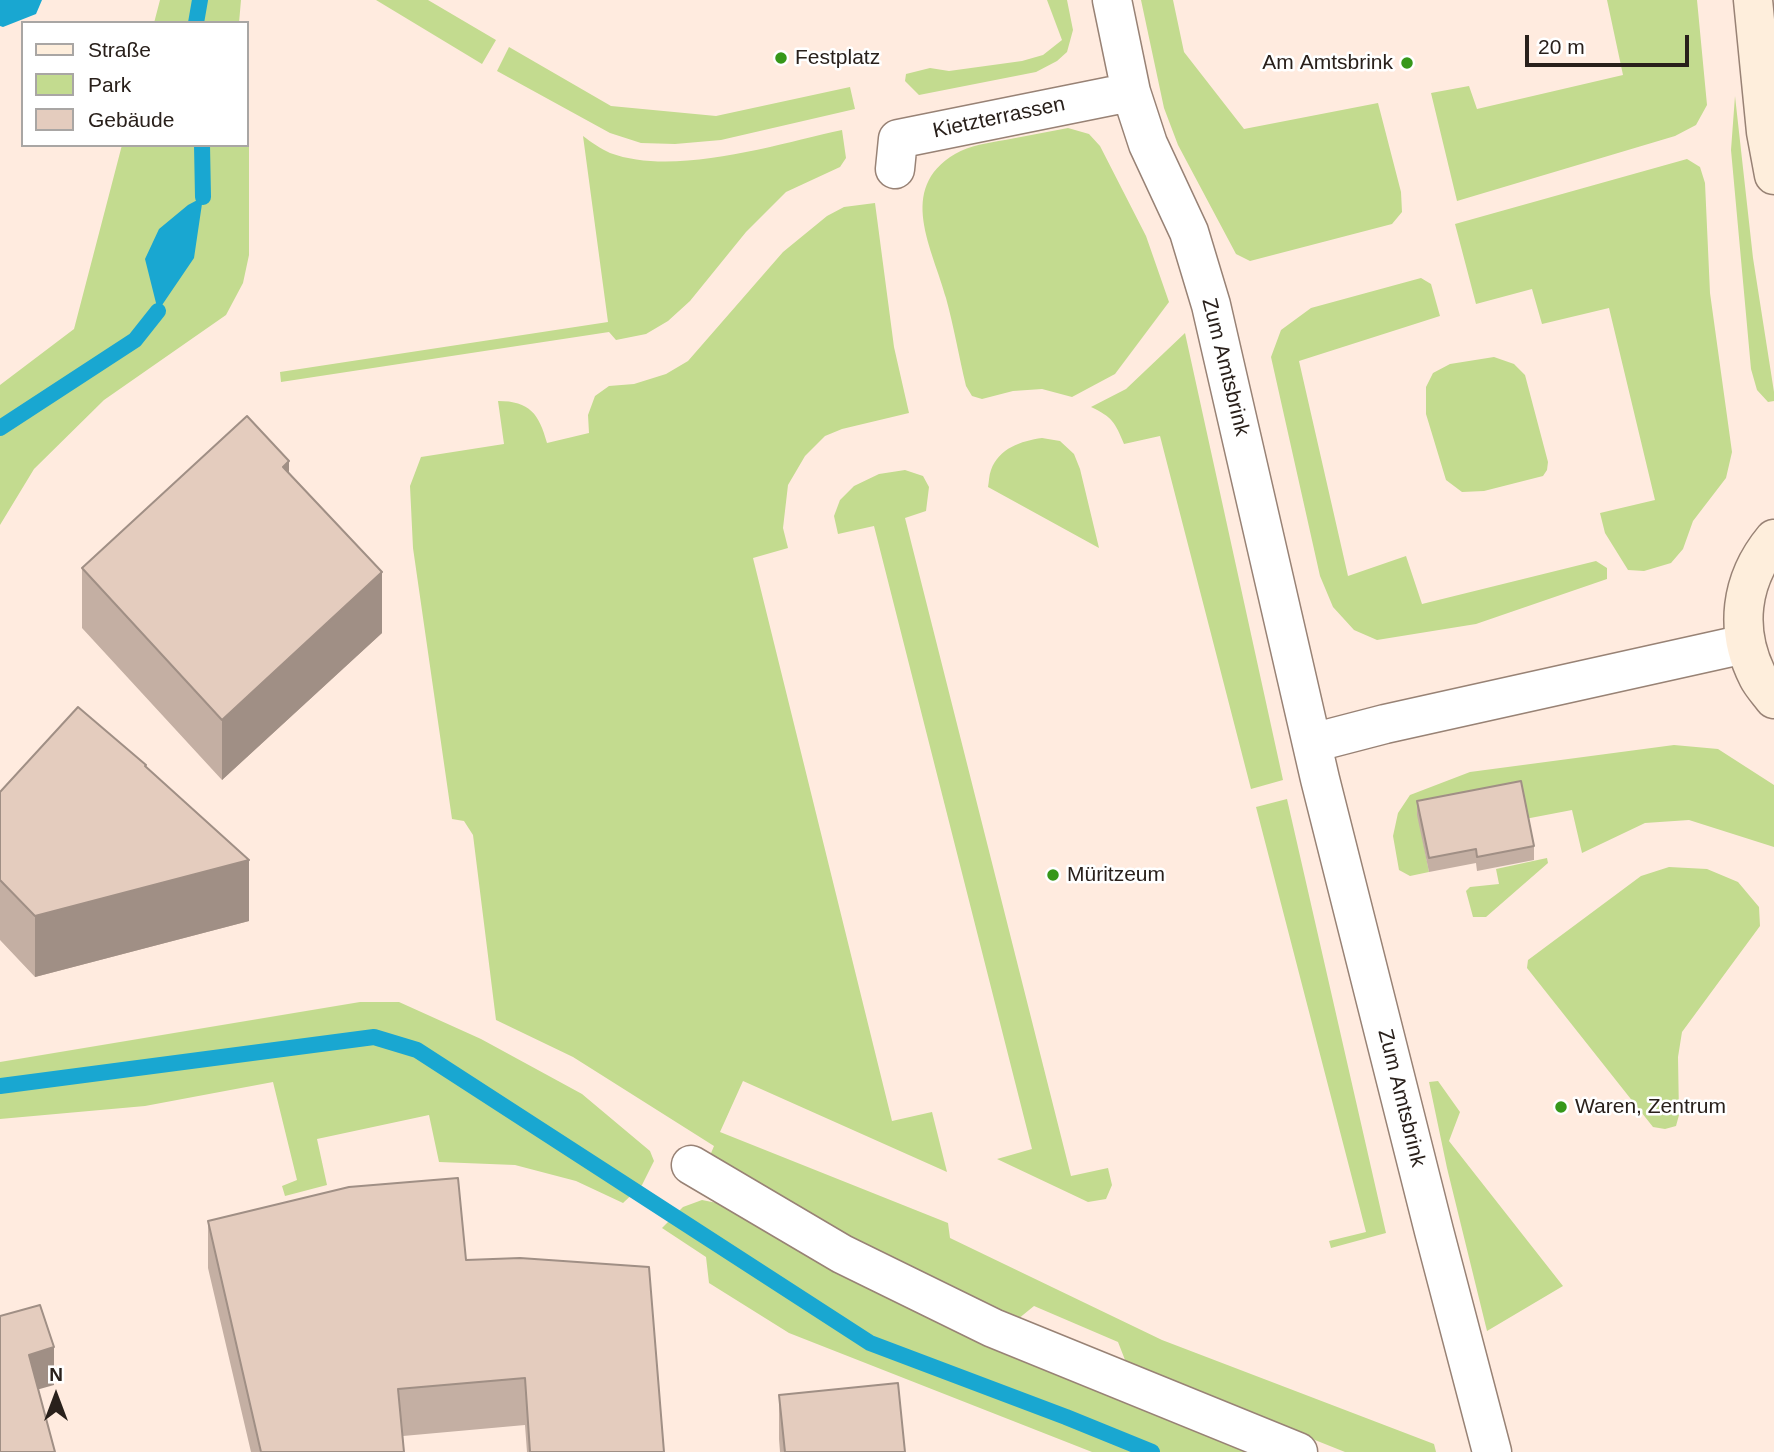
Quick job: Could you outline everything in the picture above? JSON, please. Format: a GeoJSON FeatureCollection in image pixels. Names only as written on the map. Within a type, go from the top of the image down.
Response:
{"type":"FeatureCollection","features":[{"type":"Feature","properties":{"kind":"street","name":"Zum Amtsbrink"},"geometry":{"type":"LineString","coordinates":[[1112,0],[1131,92],[1148,144],[1189,232],[1211,305],[1312,743],[1492,1452]]}},
{"type":"Feature","properties":{"kind":"street"},"geometry":{"type":"LineString","coordinates":[[1753,0],[1766,132],[1774,175]]}},
{"type":"Feature","properties":{"kind":"street","name":"Kietzterrassen"},"geometry":{"type":"LineString","coordinates":[[895,169],[898,139],[1131,92]]}},
{"type":"Feature","properties":{"kind":"street"},"geometry":{"type":"LineString","coordinates":[[1774,539],[1762,554],[1749,582],[1743,612],[1745,644],[1758,679],[1774,699]]}},
{"type":"Feature","properties":{"kind":"street"},"geometry":{"type":"LineString","coordinates":[[1312,743],[1398,721],[1745,644]]}},
{"type":"Feature","properties":{"kind":"street"},"geometry":{"type":"LineString","coordinates":[[691,1165],[842,1254],[993,1328],[1298,1452]]}},
{"type":"Feature","properties":{"kind":"green space"},"geometry":{"type":"Polygon","coordinates":[[[160,0],[241,0],[239,21],[155,21],[160,0]]]}},
{"type":"Feature","properties":{"kind":"green space"},"geometry":{"type":"Polygon","coordinates":[[[376,0],[428,0],[496,40],[482,64],[376,0]]]}},
{"type":"Feature","properties":{"kind":"green space"},"geometry":{"type":"Polygon","coordinates":[[[1047,0],[1067,0],[1073,30],[1067,52],[1057,61],[1036,72],[919,95],[905,81],[906,74],[930,68],[949,71],[1022,61],[1043,55],[1062,40],[1047,0]]]}},
{"type":"Feature","properties":{"kind":"green space"},"geometry":{"type":"Polygon","coordinates":[[[1141,0],[1173,0],[1184,52],[1244,129],[1378,103],[1401,192],[1402,212],[1392,224],[1250,261],[1236,254],[1178,145],[1164,108],[1141,0]]]}},
{"type":"Feature","properties":{"kind":"green space"},"geometry":{"type":"Polygon","coordinates":[[[1607,0],[1697,0],[1707,105],[1696,125],[1675,136],[1457,201],[1431,93],[1469,86],[1477,109],[1623,75],[1607,0]]]}},
{"type":"Feature","properties":{"kind":"green space"},"geometry":{"type":"Polygon","coordinates":[[[509,47],[611,106],[716,116],[850,87],[855,109],[721,140],[675,144],[641,143],[610,133],[497,71],[509,47]]]}},
{"type":"Feature","properties":{"kind":"green space"},"geometry":{"type":"Polygon","coordinates":[[[1735,96],[1753,258],[1774,392],[1774,401],[1768,402],[1757,390],[1751,369],[1731,150],[1735,96]]]}},
{"type":"Feature","properties":{"kind":"green space"},"geometry":{"type":"Polygon","coordinates":[[[248,108],[249,255],[243,283],[226,315],[104,400],[34,469],[0,525],[0,385],[74,329],[121,147],[248,147],[248,108]]]}},
{"type":"Feature","properties":{"kind":"green space"},"geometry":{"type":"Polygon","coordinates":[[[1068,128],[1089,134],[1100,146],[1146,236],[1169,302],[1115,374],[1072,397],[1042,389],[1013,391],[982,399],[972,396],[966,386],[946,298],[923,221],[927,184],[937,168],[967,148],[1068,128]]]}},
{"type":"Feature","properties":{"kind":"green space"},"geometry":{"type":"Polygon","coordinates":[[[842,130],[846,158],[840,167],[786,192],[746,232],[690,301],[668,321],[646,334],[616,340],[609,332],[281,382],[280,372],[608,322],[583,136],[610,153],[665,162],[726,156],[842,130]]]}},
{"type":"Feature","properties":{"kind":"green space"},"geometry":{"type":"Polygon","coordinates":[[[1687,159],[1700,167],[1705,183],[1710,293],[1732,452],[1726,478],[1693,521],[1683,549],[1671,563],[1644,571],[1628,570],[1605,533],[1600,513],[1655,500],[1609,308],[1542,324],[1532,289],[1476,304],[1455,224],[1687,159]]]}},
{"type":"Feature","properties":{"kind":"green space"},"geometry":{"type":"Polygon","coordinates":[[[875,203],[894,347],[909,413],[842,429],[825,436],[805,456],[788,485],[783,528],[788,548],[753,558],[892,1121],[932,1112],[947,1172],[743,1081],[720,1132],[948,1223],[950,1238],[1162,1340],[1434,1444],[1436,1452],[1345,1452],[1127,1365],[1118,1342],[1034,1306],[1018,1319],[870,1249],[709,1158],[714,1146],[573,1057],[496,1020],[473,835],[464,821],[452,819],[413,548],[410,486],[421,457],[504,444],[498,401],[518,403],[531,411],[540,424],[547,443],[589,433],[588,415],[595,396],[609,386],[634,384],[666,374],[688,361],[783,252],[827,216],[844,207],[875,203]]]}},
{"type":"Feature","properties":{"kind":"green space"},"geometry":{"type":"Polygon","coordinates":[[[1421,278],[1431,284],[1440,316],[1299,361],[1348,576],[1406,556],[1422,604],[1596,561],[1607,568],[1607,579],[1476,624],[1377,640],[1354,630],[1333,607],[1320,576],[1271,357],[1281,330],[1311,308],[1421,278]]]}},
{"type":"Feature","properties":{"kind":"green space"},"geometry":{"type":"Polygon","coordinates":[[[1185,333],[1283,780],[1251,789],[1160,436],[1124,444],[1112,421],[1091,407],[1126,389],[1185,333]]]}},
{"type":"Feature","properties":{"kind":"green space"},"geometry":{"type":"Polygon","coordinates":[[[1494,357],[1514,364],[1525,375],[1548,462],[1547,470],[1543,476],[1484,491],[1462,492],[1446,480],[1426,414],[1426,387],[1433,373],[1450,364],[1494,357]]]}},
{"type":"Feature","properties":{"kind":"green space"},"geometry":{"type":"Polygon","coordinates":[[[1042,438],[1060,441],[1074,454],[1099,548],[988,487],[991,470],[999,456],[1026,441],[1042,438]]]}},
{"type":"Feature","properties":{"kind":"green space"},"geometry":{"type":"Polygon","coordinates":[[[905,470],[923,476],[929,487],[926,511],[905,518],[1071,1176],[1108,1168],[1112,1185],[1106,1199],[1088,1202],[997,1159],[1032,1149],[874,526],[838,534],[834,516],[840,500],[854,486],[879,474],[905,470]]]}},
{"type":"Feature","properties":{"kind":"green space"},"geometry":{"type":"Polygon","coordinates":[[[1674,745],[1718,749],[1774,785],[1774,847],[1689,820],[1645,823],[1582,853],[1572,810],[1525,819],[1418,815],[1429,872],[1410,876],[1399,870],[1393,836],[1398,813],[1410,795],[1470,772],[1674,745]]]}},
{"type":"Feature","properties":{"kind":"green space"},"geometry":{"type":"Polygon","coordinates":[[[1287,799],[1386,1233],[1331,1248],[1329,1241],[1366,1232],[1256,807],[1287,799]]]}},
{"type":"Feature","properties":{"kind":"green space"},"geometry":{"type":"Polygon","coordinates":[[[1547,858],[1548,863],[1486,917],[1473,917],[1466,891],[1470,887],[1499,884],[1496,869],[1547,858]]]}},
{"type":"Feature","properties":{"kind":"green space"},"geometry":{"type":"Polygon","coordinates":[[[1669,867],[1707,869],[1738,882],[1759,907],[1760,926],[1682,1032],[1678,1057],[1679,1115],[1676,1126],[1665,1129],[1653,1127],[1527,968],[1528,960],[1641,876],[1669,867]]]}},
{"type":"Feature","properties":{"kind":"green space"},"geometry":{"type":"Polygon","coordinates":[[[360,1002],[399,1002],[481,1039],[582,1094],[650,1151],[654,1161],[642,1185],[623,1203],[576,1181],[515,1165],[439,1162],[429,1115],[317,1139],[327,1185],[285,1196],[282,1186],[297,1180],[273,1082],[145,1106],[0,1119],[0,1062],[360,1002]]]}},
{"type":"Feature","properties":{"kind":"green space"},"geometry":{"type":"Polygon","coordinates":[[[1438,1081],[1460,1112],[1449,1141],[1563,1286],[1487,1331],[1429,1082],[1438,1081]]]}},
{"type":"Feature","properties":{"kind":"green space"},"geometry":{"type":"Polygon","coordinates":[[[702,1200],[722,1204],[1252,1452],[1092,1452],[789,1333],[709,1283],[706,1257],[662,1228],[683,1207],[702,1200]]]}},
{"type":"Feature","properties":{"kind":"water"},"geometry":{"type":"Polygon","coordinates":[[[0,0],[42,0],[36,14],[3,27],[0,26],[0,0]]]}},
{"type":"Feature","properties":{"kind":"water"},"geometry":{"type":"Polygon","coordinates":[[[203,197],[194,258],[158,311],[145,259],[159,229],[188,205],[203,197]]]}},
{"type":"Feature","properties":{"kind":"building"},"geometry":{"type":"Polygon","coordinates":[[[247,416],[289,461],[283,467],[382,572],[222,720],[82,568],[247,416]]]}},
{"type":"Feature","properties":{"kind":"building"},"geometry":{"type":"Polygon","coordinates":[[[78,707],[146,765],[249,860],[35,916],[0,880],[0,792],[78,707]]]}},
{"type":"Feature","properties":{"kind":"building"},"geometry":{"type":"Polygon","coordinates":[[[1521,781],[1534,846],[1477,857],[1476,849],[1429,858],[1417,801],[1521,781]]]}},
{"type":"Feature","properties":{"kind":"building"},"geometry":{"type":"Polygon","coordinates":[[[458,1178],[466,1260],[520,1258],[649,1267],[664,1452],[530,1452],[525,1378],[398,1389],[404,1452],[261,1452],[208,1221],[349,1187],[458,1178]]]}},
{"type":"Feature","properties":{"kind":"building"},"geometry":{"type":"Polygon","coordinates":[[[40,1305],[54,1347],[29,1355],[55,1452],[0,1452],[0,1316],[40,1305]]]}},
{"type":"Feature","properties":{"kind":"building"},"geometry":{"type":"Polygon","coordinates":[[[898,1383],[905,1452],[785,1452],[779,1395],[898,1383]]]}},
{"type":"Feature","properties":{"kind":"waterway"},"geometry":{"type":"LineString","coordinates":[[196,21],[200,0]]}},
{"type":"Feature","properties":{"kind":"waterway"},"geometry":{"type":"LineString","coordinates":[[202,147],[203,197]]}},
{"type":"Feature","properties":{"kind":"waterway"},"geometry":{"type":"LineString","coordinates":[[0,428],[135,340],[158,311]]}},
{"type":"Feature","properties":{"kind":"waterway"},"geometry":{"type":"LineString","coordinates":[[0,1086],[374,1037],[417,1050],[870,1343],[1152,1452]]}},
{"type":"Feature","properties":{"kind":"place","name":"Festplatz"},"geometry":{"type":"Point","coordinates":[781,58]}},
{"type":"Feature","properties":{"kind":"place","name":"Am Amtsbrink"},"geometry":{"type":"Point","coordinates":[1407,63]}},
{"type":"Feature","properties":{"kind":"place","name":"Müritzeum"},"geometry":{"type":"Point","coordinates":[1053,875]}},
{"type":"Feature","properties":{"kind":"place","name":"Waren, Zentrum"},"geometry":{"type":"Point","coordinates":[1561,1107]}}]}
